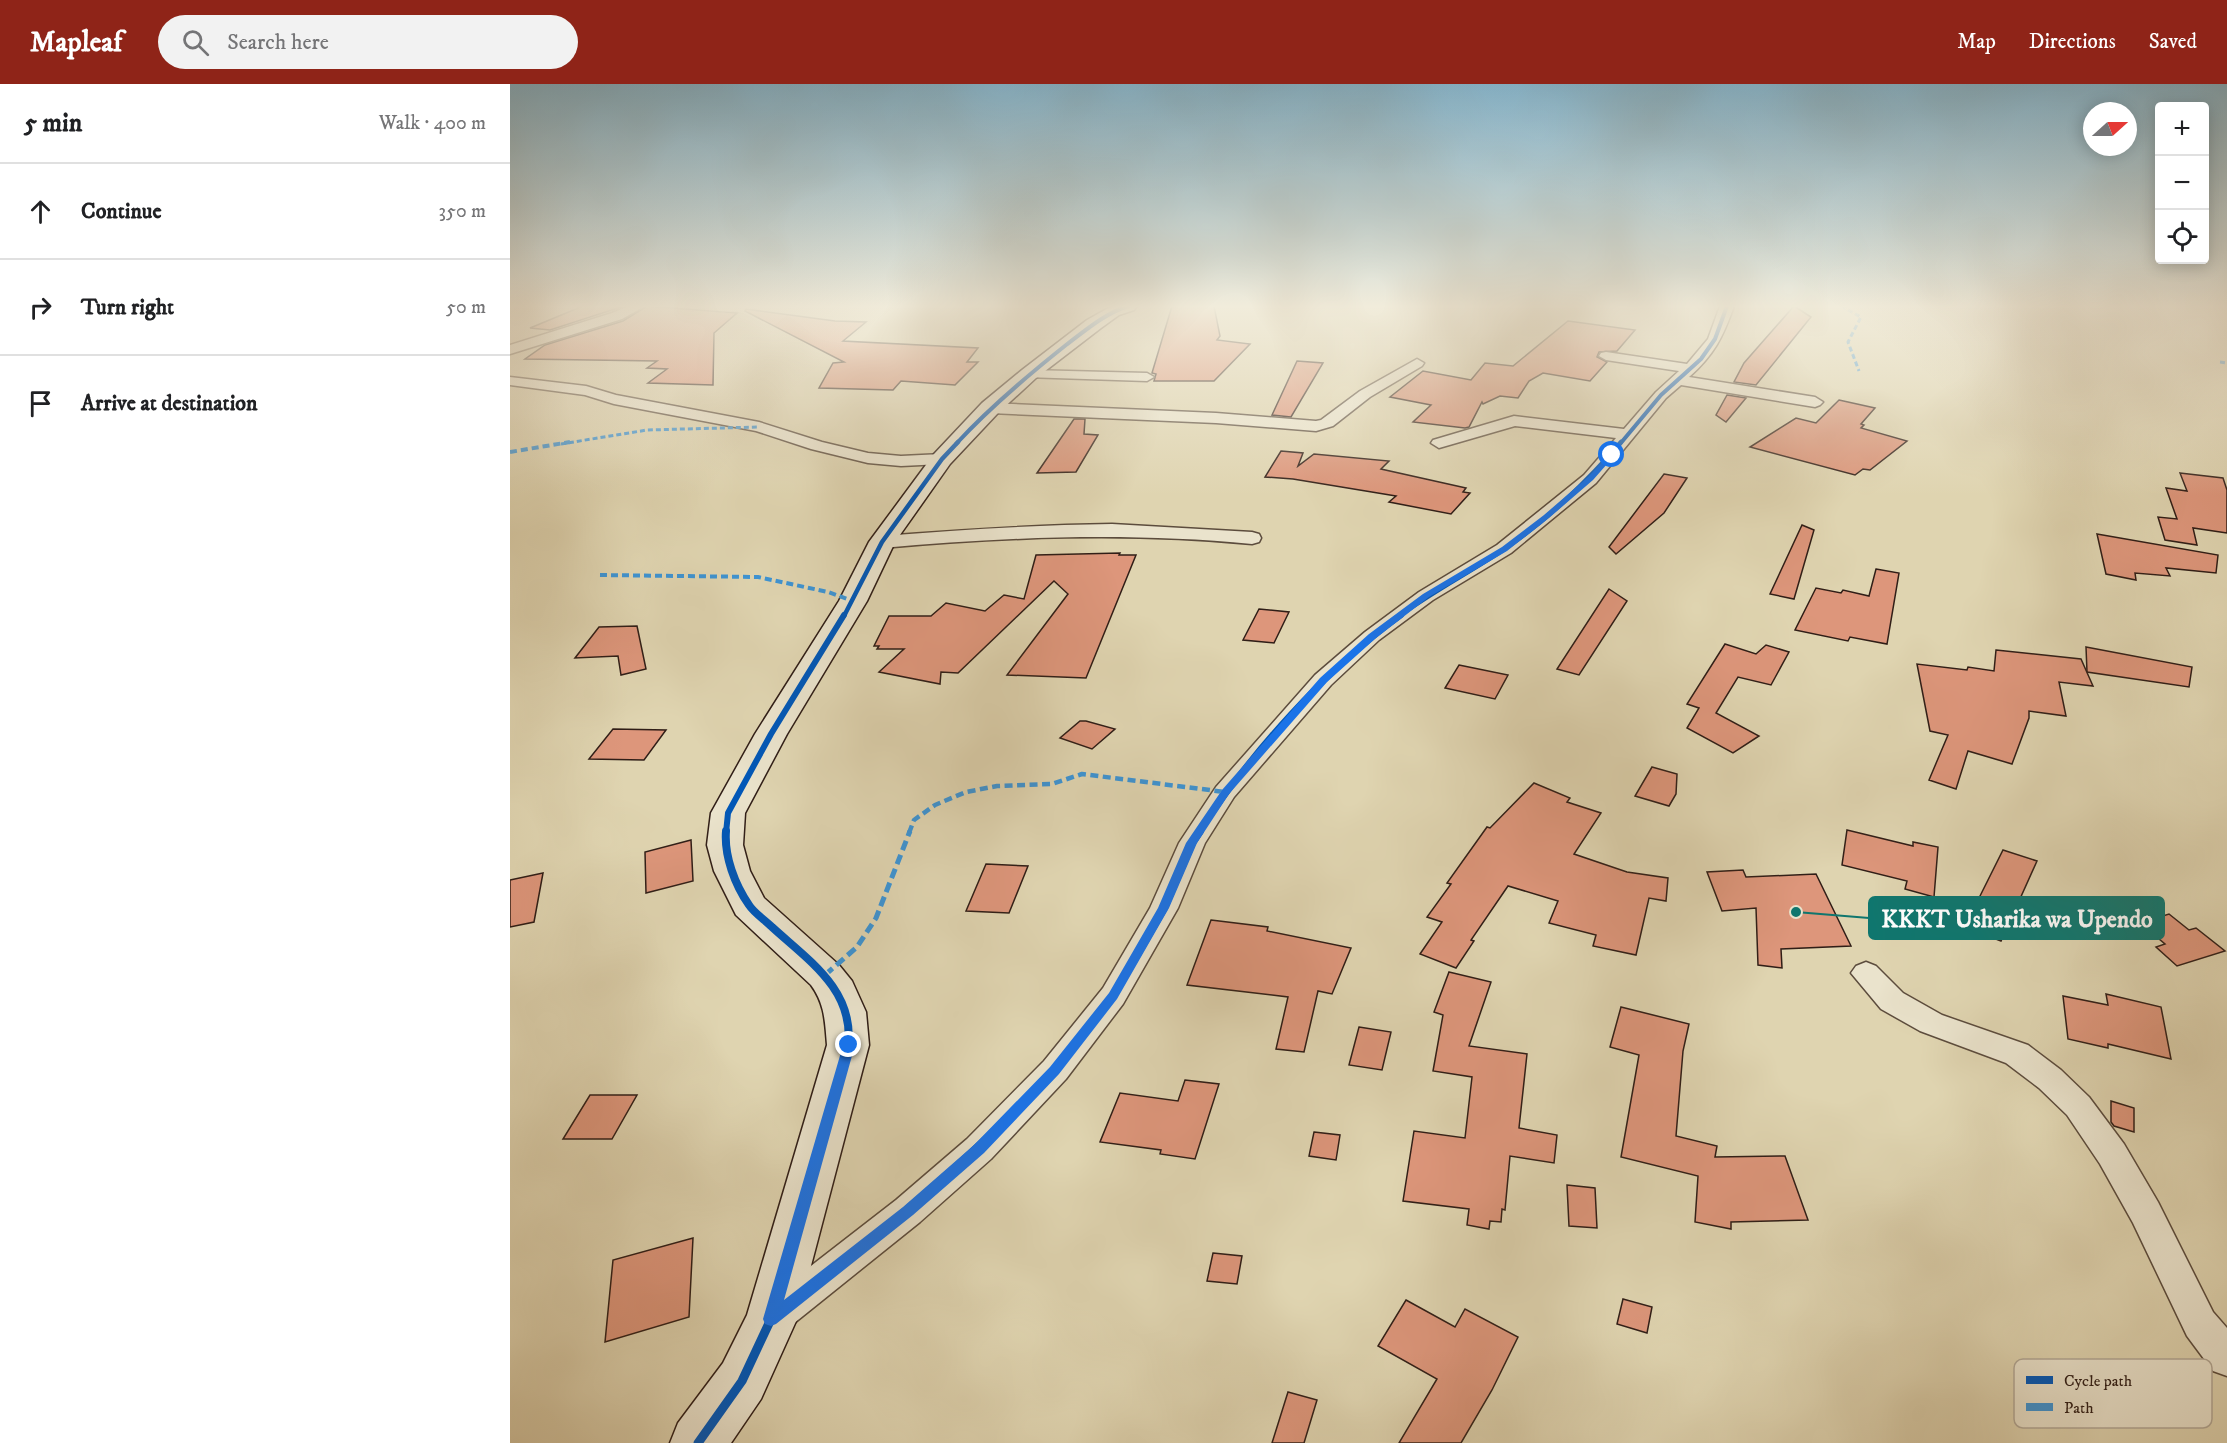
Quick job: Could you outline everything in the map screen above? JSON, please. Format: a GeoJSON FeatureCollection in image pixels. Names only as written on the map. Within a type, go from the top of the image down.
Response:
{"type":"FeatureCollection","features":[{"type":"Feature","properties":{"kind":"street"},"geometry":{"type":"LineString","coordinates":[[698,1443],[742,1381],[771,1319],[849,1045],[848,1027],[838,992],[825,975],[749,906],[732,871],[725,845],[728,813],[771,734],[853,601],[882,542],[942,459],[990,408],[1036,369]]}},
{"type":"Feature","properties":{"kind":"street"},"geometry":{"type":"LineString","coordinates":[[990,408],[1216,418],[1316,426],[1327,423],[1365,394],[1406,369]]}},
{"type":"Feature","properties":{"kind":"street"},"geometry":{"type":"LineString","coordinates":[[1662,369],[1815,402]]}},
{"type":"Feature","properties":{"kind":"street"},"geometry":{"type":"LineString","coordinates":[[771,1319],[908,1211],[979,1149],[1055,1070],[1113,996],[1164,908],[1192,843],[1225,792],[1323,680],[1372,636],[1426,596],[1504,549],[1547,516],[1590,479],[1661,395],[1690,369]]}},
{"type":"Feature","properties":{"kind":"street"},"geometry":{"type":"LineString","coordinates":[[1029,375],[1147,376]]}},
{"type":"Feature","properties":{"kind":"street"},"geometry":{"type":"LineString","coordinates":[[510,381],[586,391],[614,399],[748,425],[868,458],[901,461],[942,459]]}},
{"type":"Feature","properties":{"kind":"street"},"geometry":{"type":"LineString","coordinates":[[1438,443],[1514,421],[1627,434]]}},
{"type":"Feature","properties":{"kind":"street"},"geometry":{"type":"LineString","coordinates":[[882,542],[1013,531],[1111,528],[1165,529],[1252,538]]}},
{"type":"Feature","properties":{"kind":"street"},"geometry":{"type":"LineString","coordinates":[[1866,973],[1892,1001],[1931,1023],[2017,1054],[2050,1079],[2078,1106],[2112,1154],[2146,1213],[2200,1324],[2227,1359]]}},
{"type":"Feature","properties":{"kind":"building"},"geometry":{"type":"Polygon","coordinates":[[[666,369],[713,369],[713,385],[648,383],[666,369]]]}},
{"type":"Feature","properties":{"kind":"building"},"geometry":{"type":"Polygon","coordinates":[[[829,369],[971,369],[955,385],[901,381],[893,390],[819,388],[829,369]]]}},
{"type":"Feature","properties":{"kind":"building"},"geometry":{"type":"Polygon","coordinates":[[[1153,369],[1225,369],[1214,381],[1154,381],[1156,374],[1152,373],[1153,369]]]}},
{"type":"Feature","properties":{"kind":"building"},"geometry":{"type":"Polygon","coordinates":[[[1293,369],[1319,369],[1291,417],[1272,415],[1293,369]]]}},
{"type":"Feature","properties":{"kind":"building"},"geometry":{"type":"Polygon","coordinates":[[[1480,369],[1600,369],[1590,381],[1543,373],[1529,381],[1518,398],[1500,396],[1483,404],[1482,402],[1469,427],[1465,428],[1413,422],[1431,405],[1390,397],[1423,371],[1471,380],[1480,369]]]}},
{"type":"Feature","properties":{"kind":"building"},"geometry":{"type":"Polygon","coordinates":[[[1741,369],[1769,369],[1756,385],[1734,382],[1741,369]]]}},
{"type":"Feature","properties":{"kind":"building"},"geometry":{"type":"Polygon","coordinates":[[[1727,395],[1746,398],[1726,422],[1716,415],[1727,395]]]}},
{"type":"Feature","properties":{"kind":"building"},"geometry":{"type":"Polygon","coordinates":[[[1839,400],[1875,408],[1861,424],[1864,425],[1861,428],[1907,441],[1870,470],[1863,469],[1855,475],[1750,447],[1796,418],[1816,423],[1839,400]]]}},
{"type":"Feature","properties":{"kind":"building"},"geometry":{"type":"Polygon","coordinates":[[[1074,419],[1085,419],[1084,434],[1098,435],[1076,472],[1037,473],[1074,419]]]}},
{"type":"Feature","properties":{"kind":"building"},"geometry":{"type":"Polygon","coordinates":[[[1281,451],[1303,453],[1298,466],[1314,454],[1389,461],[1381,469],[1466,488],[1463,492],[1470,493],[1451,514],[1389,502],[1396,496],[1293,479],[1265,477],[1281,451]]]}},
{"type":"Feature","properties":{"kind":"building"},"geometry":{"type":"Polygon","coordinates":[[[2180,473],[2223,478],[2227,490],[2227,533],[2193,528],[2197,545],[2165,540],[2158,517],[2177,519],[2166,488],[2187,491],[2180,473]]]}},
{"type":"Feature","properties":{"kind":"building"},"geometry":{"type":"Polygon","coordinates":[[[1664,474],[1687,478],[1664,513],[1616,554],[1609,547],[1664,474]]]}},
{"type":"Feature","properties":{"kind":"building"},"geometry":{"type":"Polygon","coordinates":[[[1802,525],[1814,530],[1794,599],[1770,594],[1802,525]]]}},
{"type":"Feature","properties":{"kind":"building"},"geometry":{"type":"Polygon","coordinates":[[[2097,534],[2218,555],[2216,573],[2166,568],[2170,576],[2135,573],[2136,580],[2106,574],[2097,534]]]}},
{"type":"Feature","properties":{"kind":"building"},"geometry":{"type":"Polygon","coordinates":[[[1120,553],[1119,555],[1136,555],[1086,678],[1007,675],[1068,594],[1054,581],[958,673],[941,672],[940,684],[879,672],[904,649],[877,649],[879,646],[874,646],[889,616],[931,616],[946,603],[985,611],[1004,595],[1024,599],[1036,555],[1120,553]]]}},
{"type":"Feature","properties":{"kind":"building"},"geometry":{"type":"Polygon","coordinates":[[[1876,569],[1899,573],[1887,644],[1850,637],[1848,641],[1795,630],[1816,588],[1841,593],[1843,590],[1869,596],[1876,569]]]}},
{"type":"Feature","properties":{"kind":"building"},"geometry":{"type":"Polygon","coordinates":[[[1609,589],[1627,601],[1579,675],[1557,669],[1609,589]]]}},
{"type":"Feature","properties":{"kind":"building"},"geometry":{"type":"Polygon","coordinates":[[[1259,609],[1289,612],[1274,643],[1243,640],[1259,609]]]}},
{"type":"Feature","properties":{"kind":"building"},"geometry":{"type":"Polygon","coordinates":[[[637,626],[646,669],[621,675],[618,656],[575,658],[599,627],[637,626]]]}},
{"type":"Feature","properties":{"kind":"building"},"geometry":{"type":"Polygon","coordinates":[[[1725,644],[1756,654],[1766,645],[1789,652],[1771,685],[1738,677],[1716,713],[1759,736],[1733,753],[1687,728],[1699,708],[1687,704],[1725,644]]]}},
{"type":"Feature","properties":{"kind":"building"},"geometry":{"type":"Polygon","coordinates":[[[2086,647],[2192,667],[2189,687],[2087,672],[2086,647]]]}},
{"type":"Feature","properties":{"kind":"building"},"geometry":{"type":"Polygon","coordinates":[[[1996,650],[2081,659],[2093,686],[2059,682],[2066,716],[2029,711],[2029,718],[2012,764],[1968,751],[1956,789],[1929,780],[1948,735],[1930,731],[1917,664],[1994,671],[1996,650]]]}},
{"type":"Feature","properties":{"kind":"building"},"geometry":{"type":"Polygon","coordinates":[[[1459,665],[1508,675],[1495,699],[1445,688],[1459,665]]]}},
{"type":"Feature","properties":{"kind":"building"},"geometry":{"type":"Polygon","coordinates":[[[1080,721],[1115,729],[1092,749],[1060,738],[1080,721]]]}},
{"type":"Feature","properties":{"kind":"building"},"geometry":{"type":"Polygon","coordinates":[[[613,729],[666,730],[644,760],[589,759],[613,729]]]}},
{"type":"Feature","properties":{"kind":"building"},"geometry":{"type":"Polygon","coordinates":[[[1652,767],[1677,774],[1676,794],[1669,806],[1635,796],[1652,767]]]}},
{"type":"Feature","properties":{"kind":"building"},"geometry":{"type":"Polygon","coordinates":[[[1534,783],[1570,798],[1567,802],[1601,813],[1574,854],[1627,872],[1668,878],[1666,901],[1649,898],[1636,955],[1593,946],[1596,935],[1549,923],[1558,901],[1508,886],[1471,940],[1474,941],[1456,968],[1420,954],[1442,922],[1427,917],[1451,884],[1447,883],[1487,827],[1490,828],[1534,783]]]}},
{"type":"Feature","properties":{"kind":"building"},"geometry":{"type":"Polygon","coordinates":[[[1847,830],[1913,846],[1913,842],[1938,847],[1934,897],[1905,889],[1907,881],[1842,865],[1847,830]]]}},
{"type":"Feature","properties":{"kind":"building"},"geometry":{"type":"Polygon","coordinates":[[[691,840],[693,881],[646,893],[645,852],[691,840]]]}},
{"type":"Feature","properties":{"kind":"building"},"geometry":{"type":"Polygon","coordinates":[[[2003,850],[2037,861],[2001,941],[1962,926],[2003,850]]]}},
{"type":"Feature","properties":{"kind":"building"},"geometry":{"type":"Polygon","coordinates":[[[986,864],[1028,866],[1009,913],[966,911],[986,864]]]}},
{"type":"Feature","properties":{"kind":"building"},"geometry":{"type":"Polygon","coordinates":[[[1743,870],[1746,877],[1816,874],[1851,946],[1781,949],[1782,968],[1758,965],[1756,908],[1722,911],[1707,872],[1743,870]]]}},
{"type":"Feature","properties":{"kind":"building"},"geometry":{"type":"Polygon","coordinates":[[[543,873],[534,922],[510,927],[510,880],[543,873]]]}},
{"type":"Feature","properties":{"kind":"building"},"geometry":{"type":"Polygon","coordinates":[[[2169,914],[2189,930],[2196,928],[2225,951],[2177,966],[2156,947],[2165,944],[2140,923],[2169,914]]]}},
{"type":"Feature","properties":{"kind":"building"},"geometry":{"type":"Polygon","coordinates":[[[1211,920],[1268,927],[1267,931],[1351,948],[1332,994],[1318,991],[1304,1052],[1276,1049],[1288,997],[1187,985],[1211,920]]]}},
{"type":"Feature","properties":{"kind":"building"},"geometry":{"type":"Polygon","coordinates":[[[1449,972],[1491,982],[1469,1046],[1527,1054],[1519,1128],[1557,1135],[1554,1163],[1510,1156],[1505,1210],[1502,1209],[1501,1222],[1490,1221],[1489,1229],[1467,1225],[1469,1209],[1403,1201],[1414,1131],[1465,1138],[1472,1077],[1433,1071],[1443,1015],[1434,1012],[1449,972]]]}},
{"type":"Feature","properties":{"kind":"building"},"geometry":{"type":"Polygon","coordinates":[[[2106,994],[2161,1007],[2171,1059],[2108,1044],[2108,1048],[2068,1039],[2063,996],[2108,1005],[2106,994]]]}},
{"type":"Feature","properties":{"kind":"building"},"geometry":{"type":"Polygon","coordinates":[[[1621,1007],[1689,1024],[1683,1051],[1676,1136],[1717,1146],[1715,1157],[1785,1156],[1808,1220],[1731,1222],[1731,1229],[1695,1222],[1698,1176],[1621,1157],[1639,1055],[1610,1047],[1621,1007]]]}},
{"type":"Feature","properties":{"kind":"building"},"geometry":{"type":"Polygon","coordinates":[[[1359,1027],[1391,1032],[1382,1070],[1349,1065],[1359,1027]]]}},
{"type":"Feature","properties":{"kind":"building"},"geometry":{"type":"Polygon","coordinates":[[[1185,1080],[1219,1084],[1195,1159],[1160,1154],[1161,1150],[1100,1142],[1120,1093],[1178,1101],[1185,1080]]]}},
{"type":"Feature","properties":{"kind":"building"},"geometry":{"type":"Polygon","coordinates":[[[590,1095],[637,1095],[612,1139],[563,1139],[590,1095]]]}},
{"type":"Feature","properties":{"kind":"building"},"geometry":{"type":"Polygon","coordinates":[[[2111,1101],[2134,1108],[2134,1132],[2114,1126],[2111,1122],[2111,1101]]]}},
{"type":"Feature","properties":{"kind":"building"},"geometry":{"type":"Polygon","coordinates":[[[1314,1132],[1340,1135],[1336,1160],[1309,1156],[1314,1132]]]}},
{"type":"Feature","properties":{"kind":"building"},"geometry":{"type":"Polygon","coordinates":[[[1567,1185],[1595,1188],[1597,1228],[1569,1226],[1567,1185]]]}},
{"type":"Feature","properties":{"kind":"building"},"geometry":{"type":"Polygon","coordinates":[[[693,1238],[689,1317],[605,1342],[613,1260],[693,1238]]]}},
{"type":"Feature","properties":{"kind":"building"},"geometry":{"type":"Polygon","coordinates":[[[1213,1253],[1242,1256],[1237,1284],[1207,1281],[1213,1253]]]}},
{"type":"Feature","properties":{"kind":"building"},"geometry":{"type":"Polygon","coordinates":[[[1623,1299],[1652,1307],[1647,1333],[1617,1324],[1623,1299]]]}},
{"type":"Feature","properties":{"kind":"building"},"geometry":{"type":"Polygon","coordinates":[[[1406,1300],[1455,1327],[1465,1309],[1518,1337],[1492,1390],[1461,1443],[1399,1443],[1437,1379],[1378,1346],[1406,1300]]]}},
{"type":"Feature","properties":{"kind":"building"},"geometry":{"type":"Polygon","coordinates":[[[1288,1392],[1317,1400],[1304,1443],[1272,1443],[1288,1392]]]}},
{"type":"Feature","properties":{"kind":"marked path"},"geometry":{"type":"LineString","coordinates":[[510,452],[647,430],[759,427]]}},
{"type":"Feature","properties":{"kind":"marked path"},"geometry":{"type":"LineString","coordinates":[[600,575],[758,577],[828,592],[853,601]]}},
{"type":"Feature","properties":{"kind":"marked path"},"geometry":{"type":"LineString","coordinates":[[825,975],[857,947],[876,918],[914,820],[935,805],[966,792],[997,786],[1052,784],[1082,774],[1225,792]]}},
{"type":"Feature","properties":{"kind":"cycle path"},"geometry":{"type":"LineString","coordinates":[[698,1443],[742,1381],[771,1319],[848,1045],[845,1012],[838,992],[825,975],[749,906],[732,871],[725,845],[728,813],[771,734],[853,601],[882,542],[942,459],[990,408],[1035,369]]}},
{"type":"Feature","properties":{"kind":"cycle path"},"geometry":{"type":"LineString","coordinates":[[771,1319],[908,1211],[979,1149],[1055,1070],[1113,996],[1164,908],[1192,843],[1225,792],[1323,680],[1372,636],[1426,596],[1504,549],[1590,479],[1661,395],[1689,369]]}},
{"type":"Feature","properties":{"kind":"place","name":"KKKT Usharika wa Upendo"},"geometry":{"type":"Point","coordinates":[1796,912]}},
{"type":"Feature","properties":{"kind":"route"},"geometry":{"type":"LineString","coordinates":[[849,1045],[771,1319],[908,1211],[979,1149],[1055,1070],[1113,996],[1164,908],[1192,843],[1225,792],[1323,680],[1372,636],[1426,596],[1504,549],[1547,516],[1590,479],[1612,455]]}}]}
